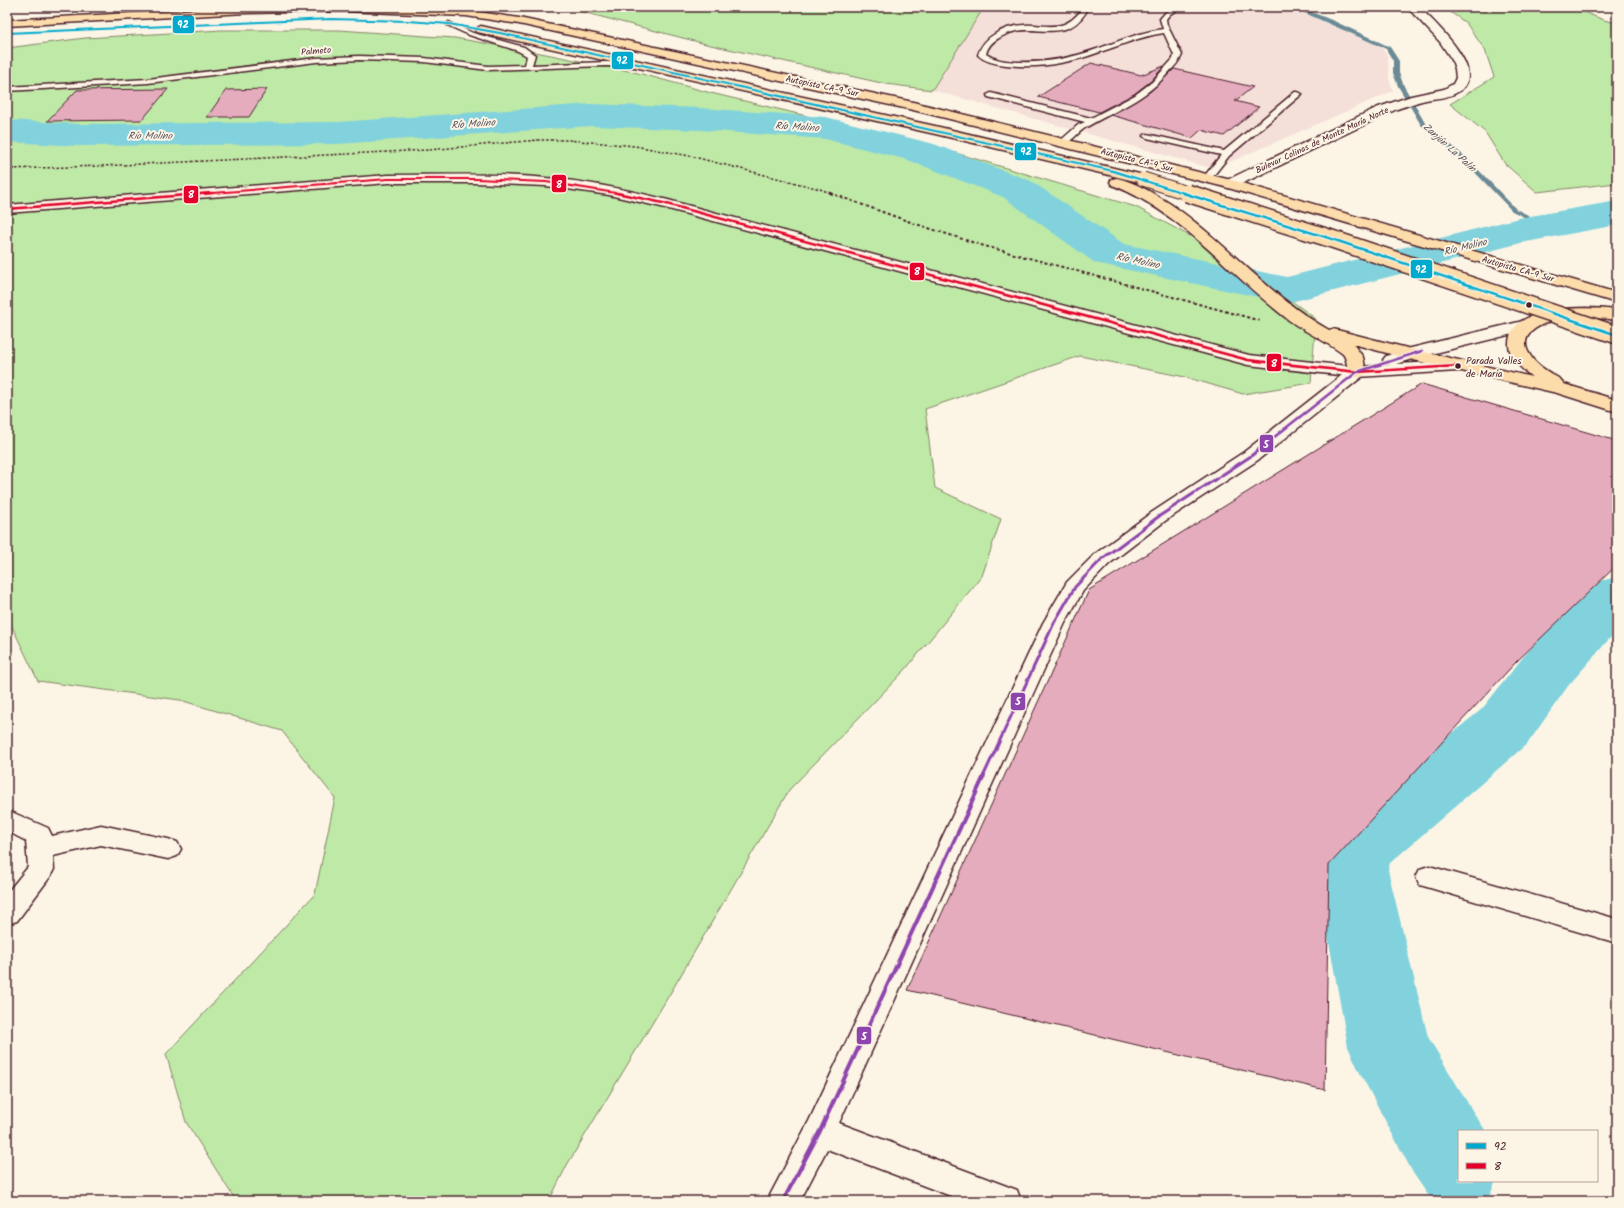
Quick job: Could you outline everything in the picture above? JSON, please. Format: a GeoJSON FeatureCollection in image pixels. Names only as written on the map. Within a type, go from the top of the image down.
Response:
{"type":"FeatureCollection","features":[{"type":"Feature","properties":{"kind":"highway","name":"Autopista CA-9 Sur"},"geometry":{"type":"LineString","coordinates":[[7,23],[281,9],[418,10],[466,13],[519,21],[913,106],[1207,178],[1617,298]]}},
{"type":"Feature","properties":{"kind":"highway","name":"Autopista CA-9 Sur"},"geometry":{"type":"LineString","coordinates":[[7,33],[331,19],[408,21],[449,24],[500,33],[1113,170],[1329,238],[1617,335]]}},
{"type":"Feature","properties":{"kind":"highway"},"geometry":{"type":"LineString","coordinates":[[935,130],[968,142],[1124,184],[1162,205],[1210,242],[1288,312],[1319,330],[1350,351],[1356,360],[1357,372]]}},
{"type":"Feature","properties":{"kind":"highway"},"geometry":{"type":"LineString","coordinates":[[1562,389],[1532,369],[1521,356],[1517,345],[1519,334],[1527,325],[1536,320],[1561,314],[1592,313],[1617,315]]}},
{"type":"Feature","properties":{"kind":"highway"},"geometry":{"type":"LineString","coordinates":[[1319,330],[1458,366],[1562,389],[1617,406]]}},
{"type":"Feature","properties":{"kind":"street","name":"Bulevar Colinas de Monte María Norte"},"geometry":{"type":"LineString","coordinates":[[1230,184],[1377,112],[1423,97],[1451,91],[1459,86],[1462,78],[1462,67],[1456,56],[1413,7]]}},
{"type":"Feature","properties":{"kind":"street"},"geometry":{"type":"LineString","coordinates":[[7,209],[388,179],[476,179],[546,182],[609,190],[663,203],[1248,360],[1357,372],[1458,366]]}},
{"type":"Feature","properties":{"kind":"street"},"geometry":{"type":"LineString","coordinates":[[783,1201],[820,1131],[1054,623],[1075,588],[1102,559],[1158,517],[1251,456],[1357,372],[1409,354],[1527,325]]}},
{"type":"Feature","properties":{"kind":"street"},"geometry":{"type":"LineString","coordinates":[[7,820],[40,842],[101,835],[168,849]]}},
{"type":"Feature","properties":{"kind":"street"},"geometry":{"type":"LineString","coordinates":[[7,913],[41,869],[40,842]]}},
{"type":"Feature","properties":{"kind":"street"},"geometry":{"type":"LineString","coordinates":[[1429,877],[1617,931]]}},
{"type":"Feature","properties":{"kind":"street"},"geometry":{"type":"LineString","coordinates":[[820,1131],[1005,1201]]}},
{"type":"Feature","properties":{"kind":"lane"},"geometry":{"type":"LineString","coordinates":[[1063,142],[1081,127],[1138,97],[1155,84],[1176,60],[1178,55],[1163,19],[1168,13],[1181,7]]}},
{"type":"Feature","properties":{"kind":"lane"},"geometry":{"type":"LineString","coordinates":[[1083,12],[1078,20],[1066,27],[1053,29],[1030,27],[1016,28],[992,39],[983,47],[982,55],[989,60],[1007,64],[1033,66],[1051,64],[1089,54],[1138,35],[1167,31]]}},
{"type":"Feature","properties":{"kind":"lane"},"geometry":{"type":"LineString","coordinates":[[449,24],[471,34],[521,49],[530,54],[528,66]]}},
{"type":"Feature","properties":{"kind":"lane","name":"Palmeto"},"geometry":{"type":"LineString","coordinates":[[7,89],[148,81],[316,60],[359,58],[424,60],[488,68],[605,64],[645,65]]}},
{"type":"Feature","properties":{"kind":"lane"},"geometry":{"type":"LineString","coordinates":[[1207,178],[1226,154],[1298,94]]}},
{"type":"Feature","properties":{"kind":"lane"},"geometry":{"type":"LineString","coordinates":[[991,95],[1092,121]]}},
{"type":"Feature","properties":{"kind":"lane"},"geometry":{"type":"LineString","coordinates":[[1148,136],[1226,154]]}},
{"type":"Feature","properties":{"kind":"shaded area"},"geometry":{"type":"Polygon","coordinates":[[[984,7],[1289,7],[1381,47],[1388,56],[1389,78],[1393,91],[1214,169],[932,90],[984,7]]]}},
{"type":"Feature","properties":{"kind":"green space"},"geometry":{"type":"Polygon","coordinates":[[[563,7],[984,7],[932,90],[886,84],[706,44],[563,7]]]}},
{"type":"Feature","properties":{"kind":"green space"},"geometry":{"type":"Polygon","coordinates":[[[1443,7],[1571,7],[1604,20],[1617,23],[1617,183],[1537,192],[1505,164],[1485,132],[1450,104],[1494,77],[1485,50],[1466,23],[1443,7]]]}},
{"type":"Feature","properties":{"kind":"green space"},"geometry":{"type":"Polygon","coordinates":[[[222,30],[339,30],[455,38],[546,54],[638,73],[711,93],[936,147],[1136,207],[1242,264],[1316,319],[1311,383],[1243,394],[1185,377],[1080,356],[925,409],[935,488],[1001,519],[982,576],[905,670],[789,790],[671,992],[567,1165],[549,1201],[236,1201],[186,1122],[166,1054],[315,894],[335,798],[282,731],[180,700],[38,681],[7,616],[7,48],[85,38],[222,30]]]}},
{"type":"Feature","properties":{"kind":"building"},"geometry":{"type":"Polygon","coordinates":[[[1091,63],[1141,75],[1164,66],[1151,81],[1134,94],[1099,112],[1038,97],[1091,63]]]}},
{"type":"Feature","properties":{"kind":"building"},"geometry":{"type":"Polygon","coordinates":[[[1174,69],[1253,87],[1235,101],[1259,107],[1224,136],[1201,130],[1192,138],[1111,115],[1151,91],[1174,69]]]}},
{"type":"Feature","properties":{"kind":"building"},"geometry":{"type":"Polygon","coordinates":[[[168,89],[142,120],[47,121],[77,90],[168,89]]]}},
{"type":"Feature","properties":{"kind":"building"},"geometry":{"type":"Polygon","coordinates":[[[267,89],[249,117],[207,117],[226,90],[267,89]]]}},
{"type":"Feature","properties":{"kind":"building"},"geometry":{"type":"Polygon","coordinates":[[[1422,384],[1617,441],[1617,565],[1516,662],[1329,865],[1325,1090],[907,990],[1089,590],[1422,384]]]}},
{"type":"Feature","properties":{"kind":"waterway","name":"Zanjón La Palín"},"geometry":{"type":"LineString","coordinates":[[1294,7],[1332,22],[1388,48],[1396,61],[1396,73],[1401,86],[1423,124],[1468,162],[1514,210],[1546,226]]}},
{"type":"Feature","properties":{"kind":"waterway","name":"Río Molino"},"geometry":{"type":"LineString","coordinates":[[7,131],[80,135],[338,133],[591,115],[700,119],[826,128],[921,152],[1017,189],[1110,254],[1287,290],[1519,231],[1617,213]]}},
{"type":"Feature","properties":{"kind":"waterway"},"geometry":{"type":"LineString","coordinates":[[1458,1165],[1444,1144],[1389,1047],[1352,870],[1358,849],[1505,726],[1546,671],[1612,597],[1617,596]]}},
{"type":"Feature","properties":{"kind":"transit line","name":"92"},"geometry":{"type":"LineString","coordinates":[[7,33],[331,19],[408,21],[449,24],[500,33],[1113,171],[1329,238],[1617,335]]}},
{"type":"Feature","properties":{"kind":"transit line","name":"8"},"geometry":{"type":"LineString","coordinates":[[7,209],[388,179],[476,179],[546,182],[609,191],[663,203],[1248,360],[1357,372],[1458,366]]}},
{"type":"Feature","properties":{"kind":"transit line","name":"5"},"geometry":{"type":"LineString","coordinates":[[783,1201],[820,1131],[1054,623],[1075,587],[1102,559],[1158,517],[1251,456],[1357,372],[1422,351]]}},
{"type":"Feature","properties":{"kind":"place","name":"Parada Valles de Maria"},"geometry":{"type":"Point","coordinates":[1458,366]}}]}
